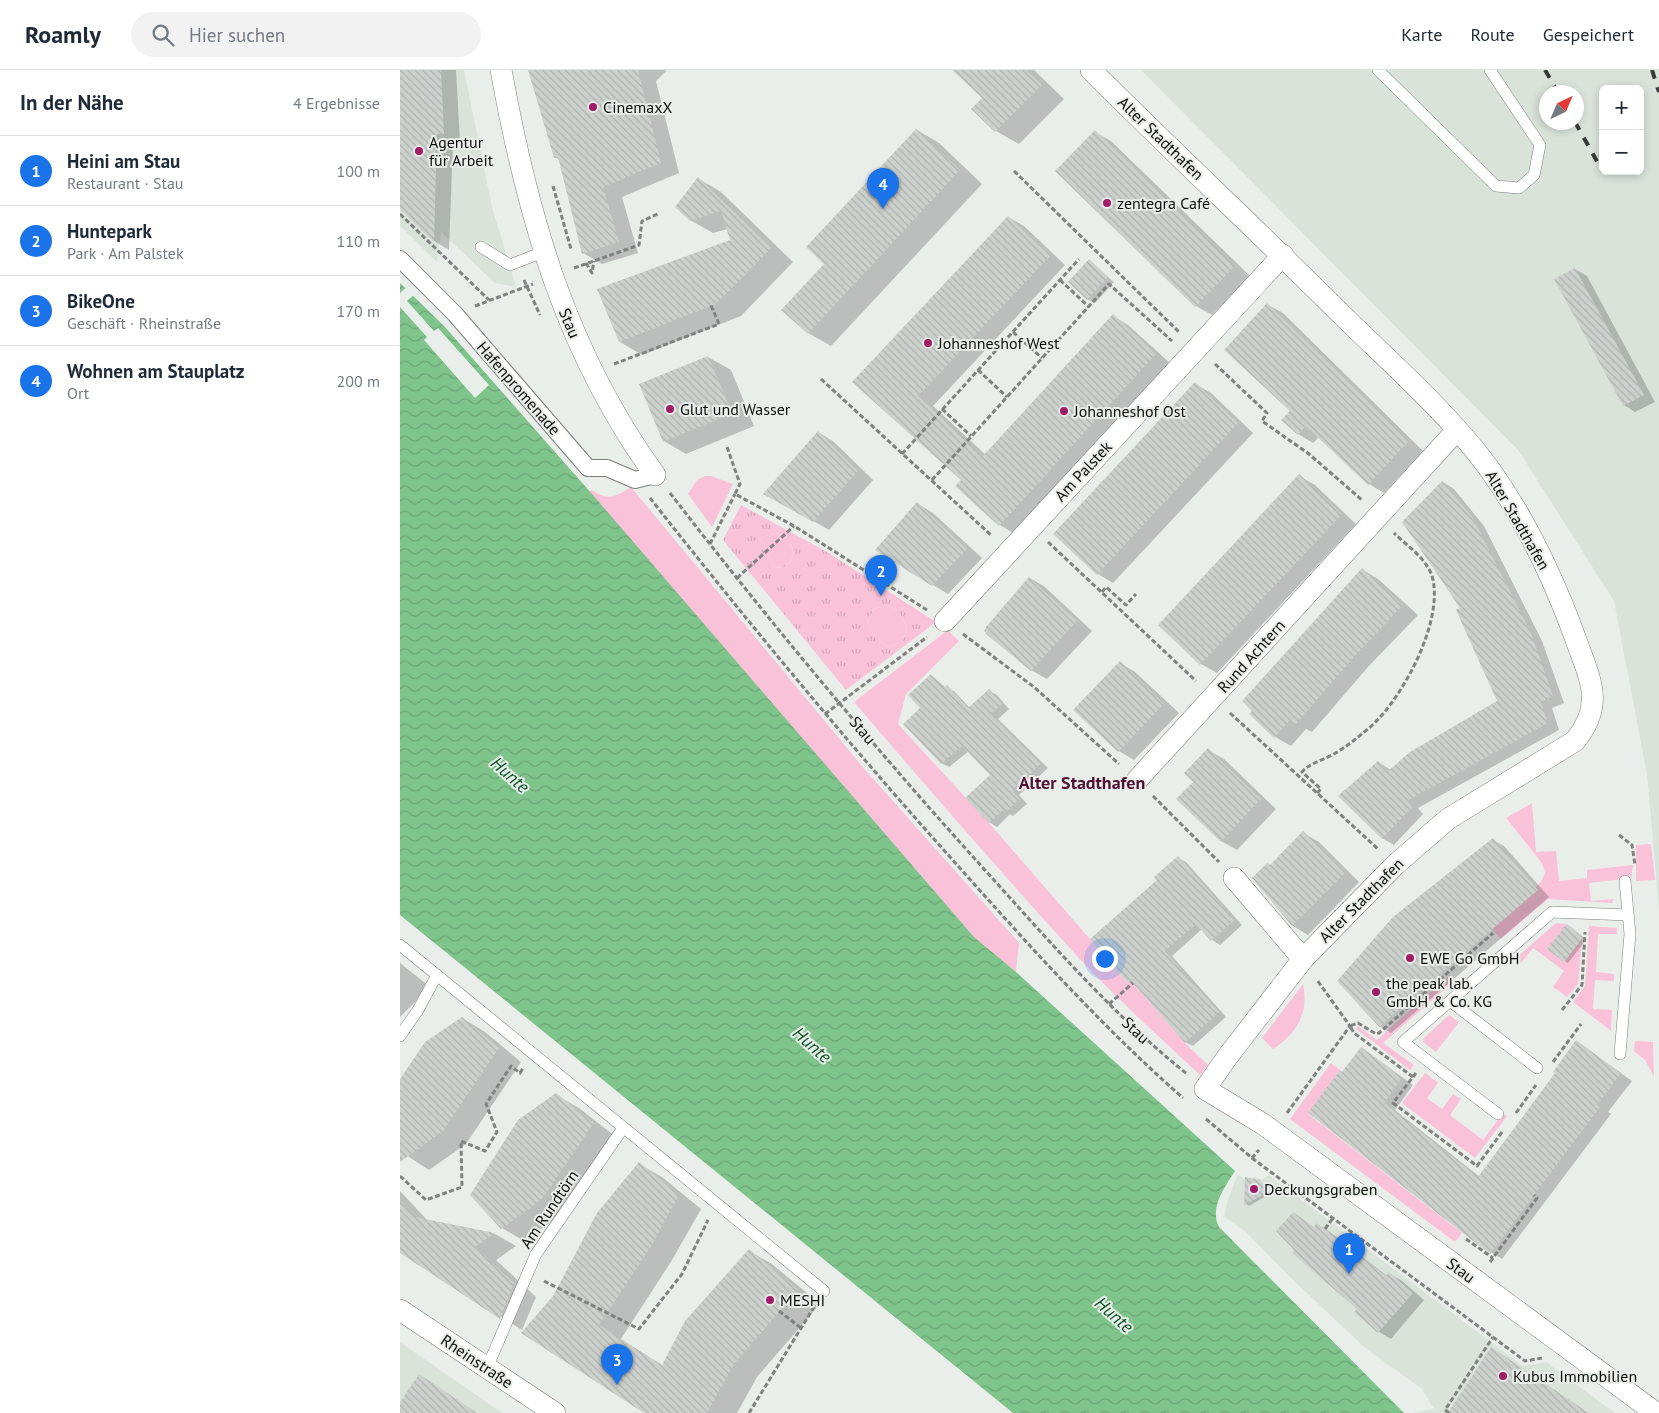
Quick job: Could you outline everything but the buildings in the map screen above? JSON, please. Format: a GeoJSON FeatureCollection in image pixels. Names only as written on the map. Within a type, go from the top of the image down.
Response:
{"type":"FeatureCollection","features":[{"type":"Feature","properties":{"kind":"street","name":"Stau"},"geometry":{"type":"LineString","coordinates":[[501,70],[525,187],[543,252],[568,321],[592,373],[628,437],[645,477]]}},
{"type":"Feature","properties":{"kind":"street","name":"Alter Stadthafen"},"geometry":{"type":"LineString","coordinates":[[1090,70],[1283,255],[1457,430],[1487,466],[1513,506],[1550,575],[1563,605],[1592,686],[1593,708],[1586,727],[1575,742],[1448,818],[1395,865],[1302,959],[1205,1089]]}},
{"type":"Feature","properties":{"kind":"street","name":"Am Palstek"},"geometry":{"type":"LineString","coordinates":[[945,621],[1283,255]]}},
{"type":"Feature","properties":{"kind":"street","name":"Hafenpromenade"},"geometry":{"type":"LineString","coordinates":[[400,259],[455,314],[588,468],[607,468],[645,477]]}},
{"type":"Feature","properties":{"kind":"street","name":"Rund Achtern"},"geometry":{"type":"LineString","coordinates":[[1137,780],[1457,430]]}},
{"type":"Feature","properties":{"kind":"street"},"geometry":{"type":"LineString","coordinates":[[1234,878],[1302,959]]}},
{"type":"Feature","properties":{"kind":"street","name":"Stau"},"geometry":{"type":"LineString","coordinates":[[1205,1089],[1273,1131],[1656,1413]]}},
{"type":"Feature","properties":{"kind":"street","name":"Rheinstraße"},"geometry":{"type":"LineString","coordinates":[[400,1310],[555,1413]]}},
{"type":"Feature","properties":{"kind":"lane"},"geometry":{"type":"LineString","coordinates":[[1378,70],[1496,186],[1518,188],[1534,175],[1540,145],[1490,70]]}},
{"type":"Feature","properties":{"kind":"lane"},"geometry":{"type":"LineString","coordinates":[[481,247],[510,265],[543,252]]}},
{"type":"Feature","properties":{"kind":"lane"},"geometry":{"type":"LineString","coordinates":[[1620,1054],[1630,934],[1625,883]]}},
{"type":"Feature","properties":{"kind":"lane"},"geometry":{"type":"LineString","coordinates":[[1498,1114],[1402,1042],[1552,912],[1628,915]]}},
{"type":"Feature","properties":{"kind":"lane"},"geometry":{"type":"LineString","coordinates":[[400,945],[824,1291]]}},
{"type":"Feature","properties":{"kind":"lane"},"geometry":{"type":"LineString","coordinates":[[400,1036],[418,1010],[437,975]]}},
{"type":"Feature","properties":{"kind":"lane"},"geometry":{"type":"LineString","coordinates":[[1450,1001],[1537,1068]]}},
{"type":"Feature","properties":{"kind":"lane","name":"Am Rundtörn"},"geometry":{"type":"LineString","coordinates":[[487,1368],[536,1254],[623,1128]]}},
{"type":"Feature","properties":{"kind":"path"},"geometry":{"type":"LineString","coordinates":[[1014,171],[1192,352]]}},
{"type":"Feature","properties":{"kind":"path"},"geometry":{"type":"LineString","coordinates":[[552,185],[580,276]]}},
{"type":"Feature","properties":{"kind":"path"},"geometry":{"type":"LineString","coordinates":[[400,214],[489,300]]}},
{"type":"Feature","properties":{"kind":"path"},"geometry":{"type":"LineString","coordinates":[[594,260],[639,245],[642,221],[658,214]]}},
{"type":"Feature","properties":{"kind":"path"},"geometry":{"type":"LineString","coordinates":[[902,454],[1079,259]]}},
{"type":"Feature","properties":{"kind":"path"},"geometry":{"type":"LineString","coordinates":[[455,314],[552,277]]}},
{"type":"Feature","properties":{"kind":"path"},"geometry":{"type":"LineString","coordinates":[[1060,280],[1089,306]]}},
{"type":"Feature","properties":{"kind":"path"},"geometry":{"type":"LineString","coordinates":[[932,480],[1109,284],[1192,352]]}},
{"type":"Feature","properties":{"kind":"path"},"geometry":{"type":"LineString","coordinates":[[592,373],[718,324],[710,303]]}},
{"type":"Feature","properties":{"kind":"path"},"geometry":{"type":"LineString","coordinates":[[1013,332],[1042,358]]}},
{"type":"Feature","properties":{"kind":"path"},"geometry":{"type":"LineString","coordinates":[[610,356],[616,373]]}},
{"type":"Feature","properties":{"kind":"path"},"geometry":{"type":"LineString","coordinates":[[1216,365],[1267,413],[1262,421],[1309,454],[1360,498]]}},
{"type":"Feature","properties":{"kind":"path"},"geometry":{"type":"LineString","coordinates":[[978,370],[1007,396]]}},
{"type":"Feature","properties":{"kind":"path"},"geometry":{"type":"LineString","coordinates":[[821,379],[1009,551]]}},
{"type":"Feature","properties":{"kind":"path"},"geometry":{"type":"LineString","coordinates":[[942,409],[971,436]]}},
{"type":"Feature","properties":{"kind":"path"},"geometry":{"type":"LineString","coordinates":[[710,544],[740,484],[727,447]]}},
{"type":"Feature","properties":{"kind":"path"},"geometry":{"type":"LineString","coordinates":[[645,477],[825,714],[1052,972],[1107,1028],[1184,1099]]}},
{"type":"Feature","properties":{"kind":"path","name":"Stau"},"geometry":{"type":"LineString","coordinates":[[645,477],[710,544],[841,704],[961,845],[1109,1004],[1170,1061],[1205,1089]]}},
{"type":"Feature","properties":{"kind":"path"},"geometry":{"type":"LineString","coordinates":[[735,494],[794,526],[945,621],[1034,687],[1137,780],[1234,878]]}},
{"type":"Feature","properties":{"kind":"path"},"geometry":{"type":"LineString","coordinates":[[737,578],[794,526]]}},
{"type":"Feature","properties":{"kind":"path"},"geometry":{"type":"LineString","coordinates":[[1032,527],[1395,865]]}},
{"type":"Feature","properties":{"kind":"path"},"geometry":{"type":"LineString","coordinates":[[1317,793],[1321,789],[1302,772],[1308,766],[1332,755],[1351,743],[1384,713],[1398,694],[1419,653],[1431,622],[1434,594],[1432,576],[1426,563],[1396,534]]}},
{"type":"Feature","properties":{"kind":"path"},"geometry":{"type":"LineString","coordinates":[[1102,592],[1106,587],[1126,605],[1136,594]]}},
{"type":"Feature","properties":{"kind":"path"},"geometry":{"type":"LineString","coordinates":[[825,714],[841,704],[945,621]]}},
{"type":"Feature","properties":{"kind":"path"},"geometry":{"type":"LineString","coordinates":[[1619,836],[1634,848],[1634,878],[1625,883]]}},
{"type":"Feature","properties":{"kind":"path"},"geometry":{"type":"LineString","coordinates":[[1562,1010],[1582,985],[1586,914]]}},
{"type":"Feature","properties":{"kind":"path"},"geometry":{"type":"LineString","coordinates":[[1252,1158],[1350,1026],[1358,1023],[1376,1034],[1379,1033],[1493,933]]}},
{"type":"Feature","properties":{"kind":"path"},"geometry":{"type":"LineString","coordinates":[[1302,959],[1354,1033],[1413,1077]]}},
{"type":"Feature","properties":{"kind":"path"},"geometry":{"type":"LineString","coordinates":[[1109,1004],[1133,983]]}},
{"type":"Feature","properties":{"kind":"path"},"geometry":{"type":"LineString","coordinates":[[400,1176],[426,1200],[462,1187],[461,1141],[485,1151],[497,1132],[486,1104],[511,1066],[520,1073],[527,1064]]}},
{"type":"Feature","properties":{"kind":"path"},"geometry":{"type":"LineString","coordinates":[[1204,1117],[1252,1158],[1525,1361],[1572,1351]]}},
{"type":"Feature","properties":{"kind":"path"},"geometry":{"type":"LineString","coordinates":[[1466,1239],[1492,1258],[1537,1198],[1534,1195]]}},
{"type":"Feature","properties":{"kind":"path"},"geometry":{"type":"LineString","coordinates":[[528,1273],[639,1329],[682,1274],[716,1203]]}},
{"type":"Feature","properties":{"kind":"path"},"geometry":{"type":"LineString","coordinates":[[1325,1229],[1333,1218]]}},
{"type":"Feature","properties":{"kind":"path"},"geometry":{"type":"LineString","coordinates":[[1348,1247],[1357,1236]]}},
{"type":"Feature","properties":{"kind":"path"},"geometry":{"type":"LineString","coordinates":[[749,1413],[824,1291]]}},
{"type":"Feature","properties":{"kind":"path"},"geometry":{"type":"LineString","coordinates":[[779,1311],[802,1328]]}},
{"type":"Feature","properties":{"kind":"path"},"geometry":{"type":"LineString","coordinates":[[1449,1413],[1445,1410],[1493,1337]]}},
{"type":"Feature","properties":{"kind":"shaded area"},"geometry":{"type":"Polygon","coordinates":[[[400,70],[464,70],[492,207],[516,287],[495,283],[441,232],[437,262],[400,226],[400,70]]]}},
{"type":"Feature","properties":{"kind":"shaded area"},"geometry":{"type":"Polygon","coordinates":[[[1141,70],[1659,70],[1659,909],[1647,774],[1614,601],[1518,450],[1141,70]]]}},
{"type":"Feature","properties":{"kind":"shaded area"},"geometry":{"type":"Polygon","coordinates":[[[1238,1174],[1246,1180],[1254,1177],[1262,1180],[1270,1176],[1523,1366],[1546,1362],[1615,1413],[1413,1413],[1434,1409],[1422,1389],[1364,1347],[1290,1277],[1245,1231],[1224,1217],[1227,1202],[1238,1174]]]}},
{"type":"Feature","properties":{"kind":"shaded area"},"geometry":{"type":"Polygon","coordinates":[[[400,1342],[489,1404],[503,1413],[400,1413],[400,1342]]]}},
{"type":"Feature","properties":{"kind":"green space"},"geometry":{"type":"Polygon","coordinates":[[[705,476],[711,476],[733,484],[712,527],[688,494],[697,480],[705,476]]]}},
{"type":"Feature","properties":{"kind":"green space"},"geometry":{"type":"Polygon","coordinates":[[[631,487],[861,765],[1019,943],[1016,972],[974,937],[589,492],[592,490],[607,497],[621,493],[631,487]]]}},
{"type":"Feature","properties":{"kind":"green space"},"geometry":{"type":"Polygon","coordinates":[[[741,505],[827,552],[936,622],[846,690],[723,540],[741,505]],[[777,533],[762,537],[761,541],[774,566],[778,568],[790,562],[795,552],[786,537],[777,533]],[[887,605],[874,609],[867,621],[875,637],[890,647],[902,641],[907,628],[899,611],[887,605]]]}},
{"type":"Feature","properties":{"kind":"green space"},"geometry":{"type":"Polygon","coordinates":[[[777,533],[786,537],[795,552],[790,562],[778,568],[774,566],[761,541],[762,537],[777,533]]]}},
{"type":"Feature","properties":{"kind":"green space"},"geometry":{"type":"Polygon","coordinates":[[[887,605],[899,611],[907,628],[902,641],[890,647],[875,637],[867,621],[874,609],[887,605]]]}},
{"type":"Feature","properties":{"kind":"green space"},"geometry":{"type":"Polygon","coordinates":[[[948,630],[959,641],[906,694],[898,724],[989,823],[1128,983],[1131,981],[1185,1043],[1208,1065],[1200,1075],[1122,1002],[1077,956],[992,862],[854,702],[948,630]]]}},
{"type":"Feature","properties":{"kind":"green space"},"geometry":{"type":"Polygon","coordinates":[[[1532,803],[1536,852],[1556,851],[1559,881],[1587,878],[1587,870],[1633,865],[1631,878],[1589,883],[1591,901],[1614,899],[1612,903],[1548,899],[1501,939],[1492,929],[1541,882],[1545,873],[1542,863],[1506,818],[1532,803]]]}},
{"type":"Feature","properties":{"kind":"green space"},"geometry":{"type":"Polygon","coordinates":[[[1651,844],[1655,880],[1636,881],[1636,845],[1651,844]]]}},
{"type":"Feature","properties":{"kind":"green space"},"geometry":{"type":"Polygon","coordinates":[[[1556,923],[1567,924],[1548,949],[1564,962],[1582,939],[1578,984],[1567,997],[1553,987],[1564,971],[1533,948],[1521,963],[1517,960],[1517,957],[1556,923]]]}},
{"type":"Feature","properties":{"kind":"green space"},"geometry":{"type":"Polygon","coordinates":[[[1589,926],[1617,928],[1617,934],[1598,934],[1596,972],[1614,974],[1614,981],[1595,980],[1593,1009],[1612,1010],[1611,1031],[1573,1002],[1585,986],[1589,926]]]}},
{"type":"Feature","properties":{"kind":"green space"},"geometry":{"type":"Polygon","coordinates":[[[1449,975],[1454,981],[1383,1043],[1414,1065],[1410,1070],[1356,1029],[1358,1026],[1377,1040],[1449,975]]]}},
{"type":"Feature","properties":{"kind":"green space"},"geometry":{"type":"Polygon","coordinates":[[[1303,984],[1304,1005],[1299,1022],[1289,1036],[1273,1049],[1262,1038],[1303,984]]]}},
{"type":"Feature","properties":{"kind":"green space"},"geometry":{"type":"Polygon","coordinates":[[[1449,1015],[1459,1022],[1436,1052],[1423,1042],[1423,1039],[1449,1015]]]}},
{"type":"Feature","properties":{"kind":"green space"},"geometry":{"type":"Polygon","coordinates":[[[1635,1041],[1653,1042],[1654,1077],[1645,1060],[1634,1051],[1635,1041]]]}},
{"type":"Feature","properties":{"kind":"green space"},"geometry":{"type":"Polygon","coordinates":[[[1331,1063],[1340,1070],[1308,1114],[1462,1233],[1455,1242],[1290,1119],[1331,1063]]]}},
{"type":"Feature","properties":{"kind":"green space"},"geometry":{"type":"Polygon","coordinates":[[[1425,1073],[1438,1083],[1427,1098],[1442,1109],[1453,1094],[1461,1099],[1450,1115],[1483,1140],[1503,1113],[1507,1116],[1475,1158],[1402,1103],[1425,1073]]]}},
{"type":"Feature","properties":{"kind":"water","name":"Hunte"},"geometry":{"type":"Polygon","coordinates":[[[400,283],[444,326],[592,494],[974,937],[1016,972],[1235,1171],[1223,1190],[1217,1205],[1216,1220],[1219,1227],[1404,1413],[1013,1413],[400,915],[400,283]]]}},
{"type":"Feature","properties":{"kind":"pier"},"geometry":{"type":"Polygon","coordinates":[[[407,287],[415,294],[407,301],[434,331],[438,328],[489,385],[475,398],[424,340],[427,337],[400,307],[400,293],[407,287]]]}},
{"type":"Feature","properties":{"kind":"railway"},"geometry":{"type":"LineString","coordinates":[[1545,70],[1554,85]]}},
{"type":"Feature","properties":{"kind":"railway"},"geometry":{"type":"LineString","coordinates":[[1652,70],[1659,92]]}},
{"type":"Feature","properties":{"kind":"railway"},"geometry":{"type":"LineString","coordinates":[[1579,130],[1599,165]]}},
{"type":"Feature","properties":{"kind":"place","name":"CinemaxX"},"geometry":{"type":"Point","coordinates":[593,107]}},
{"type":"Feature","properties":{"kind":"place","name":"Agentur für Arbeit"},"geometry":{"type":"Point","coordinates":[419,151]}},
{"type":"Feature","properties":{"kind":"place","name":"zentegra Café"},"geometry":{"type":"Point","coordinates":[1107,203]}},
{"type":"Feature","properties":{"kind":"place","name":"Wohnen am Stauplatz"},"geometry":{"type":"Point","coordinates":[883,209]}},
{"type":"Feature","properties":{"kind":"place","name":"Johanneshof West"},"geometry":{"type":"Point","coordinates":[928,343]}},
{"type":"Feature","properties":{"kind":"place","name":"Glut und Wasser"},"geometry":{"type":"Point","coordinates":[670,409]}},
{"type":"Feature","properties":{"kind":"place","name":"Johanneshof Ost"},"geometry":{"type":"Point","coordinates":[1064,411]}},
{"type":"Feature","properties":{"kind":"place","name":"Huntepark"},"geometry":{"type":"Point","coordinates":[881,596]}},
{"type":"Feature","properties":{"kind":"place","name":"EWE Go GmbH"},"geometry":{"type":"Point","coordinates":[1410,958]}},
{"type":"Feature","properties":{"kind":"place","name":"the peak lab. GmbH & Co. KG"},"geometry":{"type":"Point","coordinates":[1376,992]}},
{"type":"Feature","properties":{"kind":"place","name":"Deckungsgraben"},"geometry":{"type":"Point","coordinates":[1254,1189]}},
{"type":"Feature","properties":{"kind":"place","name":"Heini am Stau"},"geometry":{"type":"Point","coordinates":[1349,1274]}},
{"type":"Feature","properties":{"kind":"place","name":"MESHI"},"geometry":{"type":"Point","coordinates":[770,1300]}},
{"type":"Feature","properties":{"kind":"place","name":"Kubus Immobilien"},"geometry":{"type":"Point","coordinates":[1503,1376]}},
{"type":"Feature","properties":{"kind":"place","name":"BikeOne"},"geometry":{"type":"Point","coordinates":[617,1385]}},
{"type":"Feature","properties":{"kind":"district","name":"Alter Stadthafen"},"geometry":{"type":"Point","coordinates":[1082,783]}}]}
